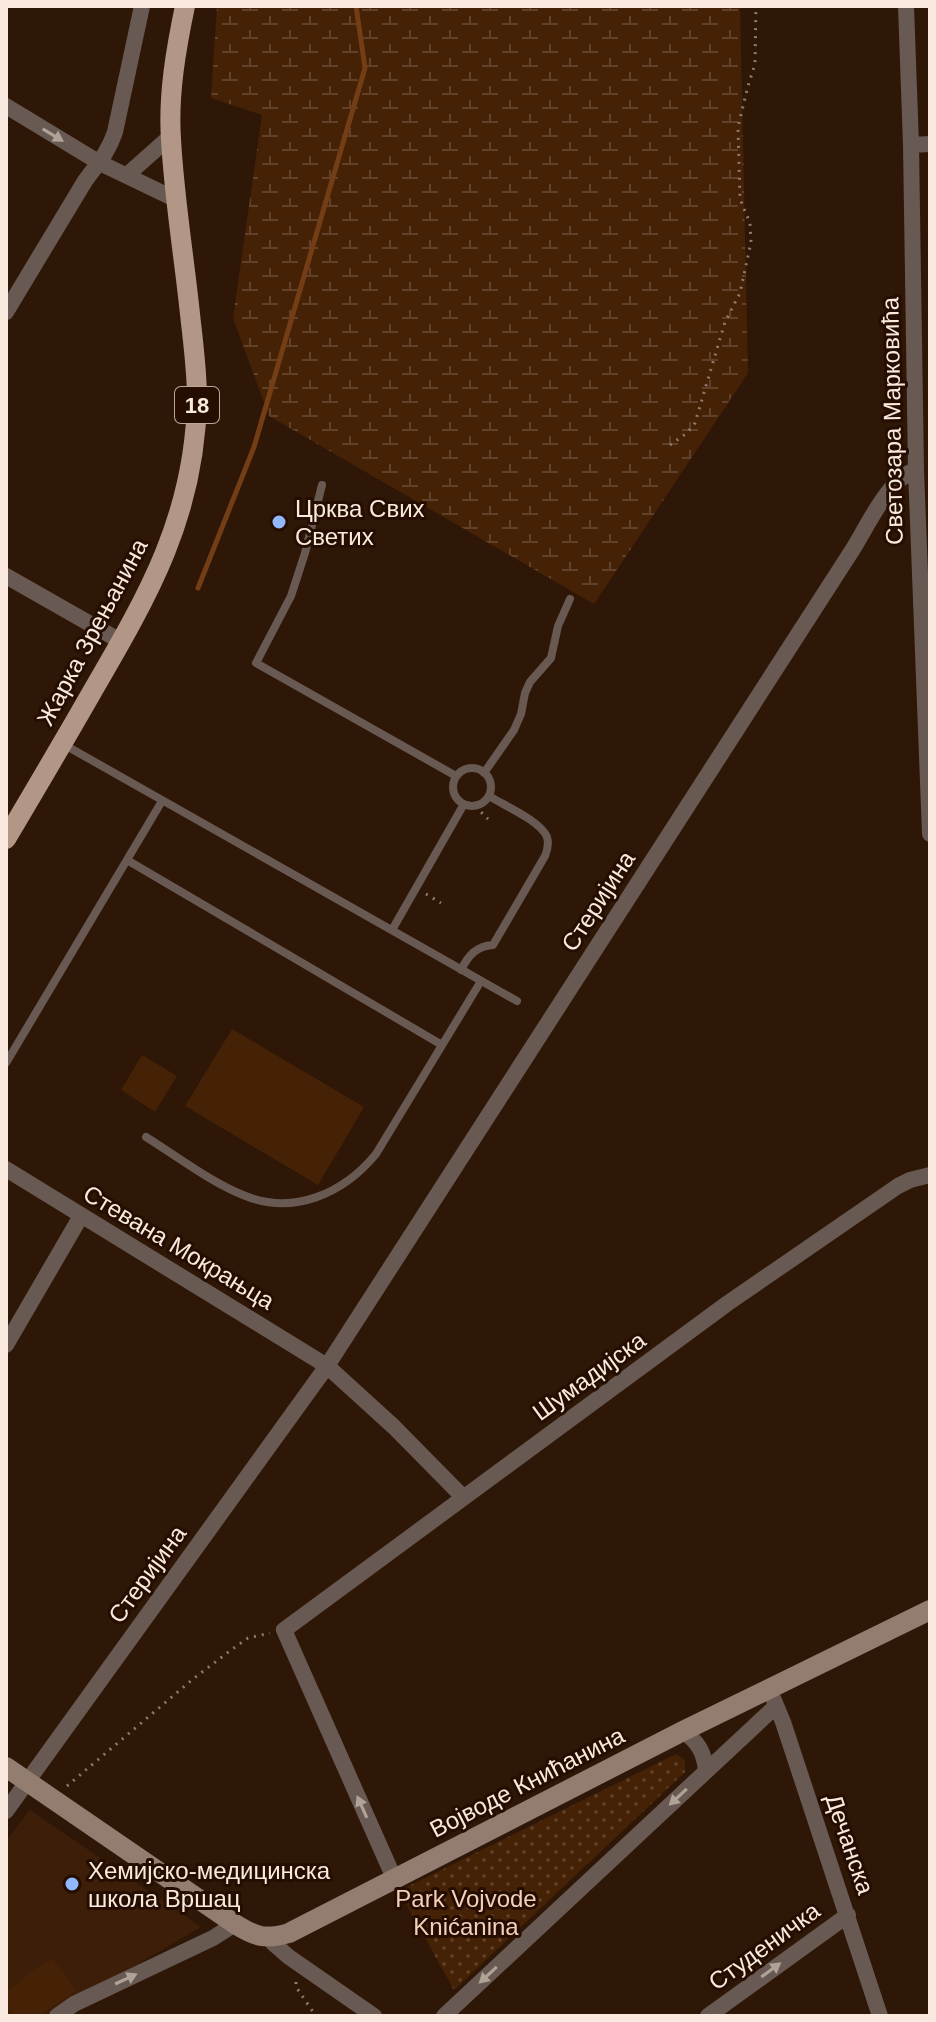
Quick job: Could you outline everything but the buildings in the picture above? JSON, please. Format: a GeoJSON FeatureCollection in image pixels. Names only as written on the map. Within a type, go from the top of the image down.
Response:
{"type":"FeatureCollection","features":[{"type":"Feature","properties":{"kind":"main road","name":"18"},"geometry":{"type":"LineString","coordinates":[[177,200],[171,136],[175,64],[185,6]]}},
{"type":"Feature","properties":{"kind":"main road","name":"Жарка Зрењанина"},"geometry":{"type":"LineString","coordinates":[[6,839],[122,642],[158,572],[186,492],[196,434],[197,396],[177,200]]}},
{"type":"Feature","properties":{"kind":"street"},"geometry":{"type":"LineString","coordinates":[[6,312],[13,282],[110,146],[142,6]]}},
{"type":"Feature","properties":{"kind":"street","name":"Светозара Марковића"},"geometry":{"type":"LineString","coordinates":[[906,6],[916,470],[930,834]]}},
{"type":"Feature","properties":{"kind":"street"},"geometry":{"type":"LineString","coordinates":[[6,106],[100,163],[177,200]]}},
{"type":"Feature","properties":{"kind":"street"},"geometry":{"type":"LineString","coordinates":[[127,175],[171,136]]}},
{"type":"Feature","properties":{"kind":"street"},"geometry":{"type":"LineString","coordinates":[[911,145],[930,144]]}},
{"type":"Feature","properties":{"kind":"street","name":"Стеријина"},"geometry":{"type":"LineString","coordinates":[[6,1811],[327,1366],[883,499],[900,478],[916,470]]}},
{"type":"Feature","properties":{"kind":"street"},"geometry":{"type":"LineString","coordinates":[[6,576],[122,642]]}},
{"type":"Feature","properties":{"kind":"street","name":"Стевана Мокрањца"},"geometry":{"type":"LineString","coordinates":[[6,1169],[327,1366]]}},
{"type":"Feature","properties":{"kind":"street","name":"Шумадијска"},"geometry":{"type":"LineString","coordinates":[[284,1630],[754,1285],[898,1186],[930,1175]]}},
{"type":"Feature","properties":{"kind":"street"},"geometry":{"type":"LineString","coordinates":[[6,1345],[81,1216]]}},
{"type":"Feature","properties":{"kind":"street"},"geometry":{"type":"LineString","coordinates":[[327,1366],[394,1427],[463,1497]]}},
{"type":"Feature","properties":{"kind":"street","name":"Војводе Книћанина"},"geometry":{"type":"LineString","coordinates":[[270,1938],[297,1929],[683,1731],[773,1697],[930,1610]]}},
{"type":"Feature","properties":{"kind":"street"},"geometry":{"type":"LineString","coordinates":[[284,1630],[394,1878]]}},
{"type":"Feature","properties":{"kind":"street","name":"Војводе Книћанина"},"geometry":{"type":"LineString","coordinates":[[444,2016],[706,1770],[773,1697]]}},
{"type":"Feature","properties":{"kind":"street","name":"Дечанска"},"geometry":{"type":"LineString","coordinates":[[773,1697],[880,2016]]}},
{"type":"Feature","properties":{"kind":"street"},"geometry":{"type":"LineString","coordinates":[[683,1731],[700,1747],[706,1770]]}},
{"type":"Feature","properties":{"kind":"street"},"geometry":{"type":"LineString","coordinates":[[6,1767],[235,1924],[257,1936],[270,1938],[301,1965],[374,2016]]}},
{"type":"Feature","properties":{"kind":"street","name":"Студеничка"},"geometry":{"type":"LineString","coordinates":[[708,2016],[848,1915]]}},
{"type":"Feature","properties":{"kind":"street"},"geometry":{"type":"LineString","coordinates":[[57,2016],[74,2004],[213,1938],[235,1924]]}},
{"type":"Feature","properties":{"kind":"lane"},"geometry":{"type":"LineString","coordinates":[[322,485],[291,596],[256,663],[456,776]]}},
{"type":"Feature","properties":{"kind":"lane"},"geometry":{"type":"LineString","coordinates":[[484,773],[518,722],[530,682],[551,658],[558,626],[570,599]]}},
{"type":"Feature","properties":{"kind":"lane"},"geometry":{"type":"LineString","coordinates":[[62,744],[517,1001]]}},
{"type":"Feature","properties":{"kind":"lane"},"geometry":{"type":"LineString","coordinates":[[473,768],[484,773],[490,783],[489,796],[478,805],[464,804],[453,789],[456,776],[473,768]]}},
{"type":"Feature","properties":{"kind":"lane"},"geometry":{"type":"LineString","coordinates":[[461,970],[474,951],[493,945],[548,847],[547,836],[538,826],[489,796]]}},
{"type":"Feature","properties":{"kind":"lane"},"geometry":{"type":"LineString","coordinates":[[6,1063],[162,801]]}},
{"type":"Feature","properties":{"kind":"lane"},"geometry":{"type":"LineString","coordinates":[[392,930],[464,804]]}},
{"type":"Feature","properties":{"kind":"lane"},"geometry":{"type":"LineString","coordinates":[[127,860],[442,1045]]}},
{"type":"Feature","properties":{"kind":"lane"},"geometry":{"type":"LineString","coordinates":[[146,1137],[239,1194],[267,1202],[298,1202],[339,1187],[370,1161],[481,981]]}},
{"type":"Feature","properties":{"kind":"path"},"geometry":{"type":"LineString","coordinates":[[670,445],[695,423],[725,322],[740,293],[751,242],[750,223],[740,199],[738,127],[755,64],[756,6]]}},
{"type":"Feature","properties":{"kind":"path"},"geometry":{"type":"LineString","coordinates":[[478,805],[488,819]]}},
{"type":"Feature","properties":{"kind":"path"},"geometry":{"type":"LineString","coordinates":[[416,889],[441,903]]}},
{"type":"Feature","properties":{"kind":"path"},"geometry":{"type":"LineString","coordinates":[[52,1799],[193,1679],[239,1644],[248,1638],[284,1630]]}},
{"type":"Feature","properties":{"kind":"path"},"geometry":{"type":"LineString","coordinates":[[301,1965],[296,1987],[316,2016]]}},
{"type":"Feature","properties":{"kind":"shaded area","name":"Хемијско-медицинска школа Вршац"},"geometry":{"type":"Polygon","coordinates":[[[30,1810],[201,1927],[49,2016],[6,2016],[6,1841],[30,1810]]]}},
{"type":"Feature","properties":{"kind":"green space"},"geometry":{"type":"Polygon","coordinates":[[[217,6],[740,6],[748,373],[594,604],[269,416],[233,318],[262,115],[211,98],[217,6]]]}},
{"type":"Feature","properties":{"kind":"green space"},"geometry":{"type":"Polygon","coordinates":[[[232,1029],[364,1107],[318,1185],[185,1106],[232,1029]]]}},
{"type":"Feature","properties":{"kind":"green space"},"geometry":{"type":"Polygon","coordinates":[[[142,1055],[177,1076],[155,1112],[121,1090],[142,1055]]]}},
{"type":"Feature","properties":{"kind":"green space","name":"Park Vojvode Knićanina"},"geometry":{"type":"Polygon","coordinates":[[[676,1754],[685,1760],[685,1772],[454,1990],[399,1891],[676,1754]]]}},
{"type":"Feature","properties":{"kind":"green space"},"geometry":{"type":"Polygon","coordinates":[[[52,1958],[76,1990],[40,2016],[14,2016],[6,2005],[6,1991],[52,1958]]]}},
{"type":"Feature","properties":{"kind":"waterway"},"geometry":{"type":"LineString","coordinates":[[198,588],[254,447],[365,68],[356,6]]}},
{"type":"Feature","properties":{"kind":"place","name":"Црква Свих Светих"},"geometry":{"type":"Point","coordinates":[279,522]}},
{"type":"Feature","properties":{"kind":"place","name":"Хемијско-медицинска школа Вршац"},"geometry":{"type":"Point","coordinates":[72,1884]}}]}
